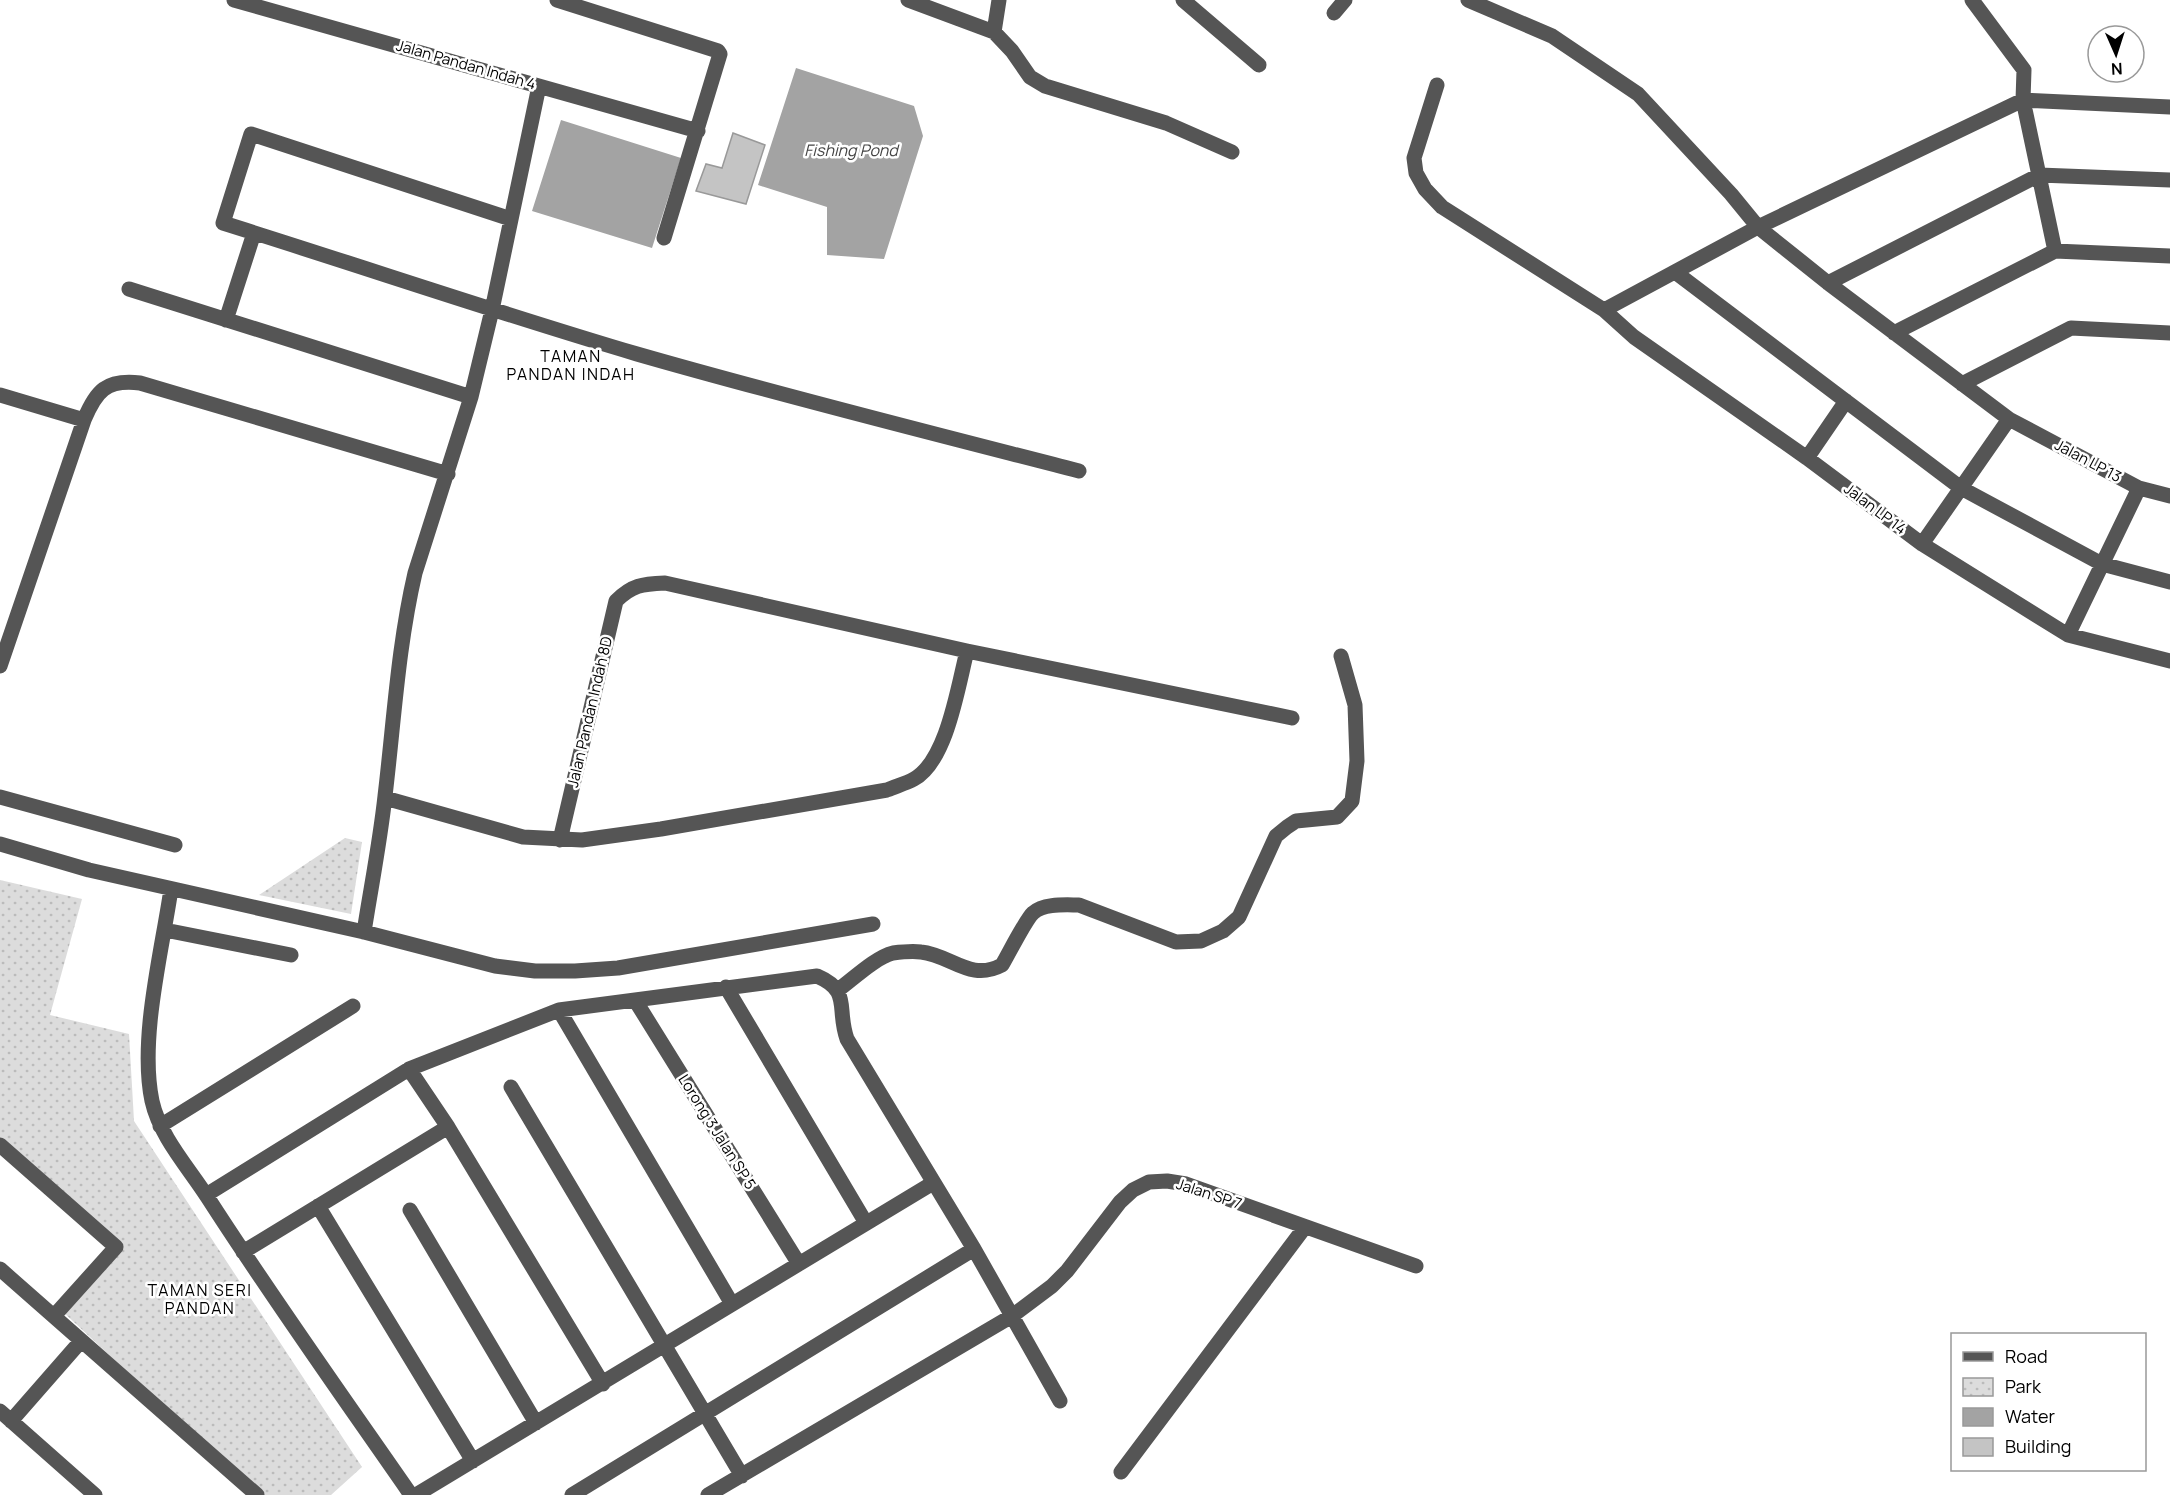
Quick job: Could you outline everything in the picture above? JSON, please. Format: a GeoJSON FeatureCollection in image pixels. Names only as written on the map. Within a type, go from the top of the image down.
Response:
{"type":"FeatureCollection","features":[{"type":"Feature","properties":{"kind":"street","name":"Jalan Pandan Indah 4"},"geometry":{"type":"LineString","coordinates":[[234,0],[698,131]]}},
{"type":"Feature","properties":{"kind":"street"},"geometry":{"type":"LineString","coordinates":[[557,0],[718,51],[720,59],[664,238]]}},
{"type":"Feature","properties":{"kind":"street"},"geometry":{"type":"LineString","coordinates":[[908,0],[994,32],[1012,51],[1030,77],[1045,86],[1166,123],[1232,152]]}},
{"type":"Feature","properties":{"kind":"street"},"geometry":{"type":"LineString","coordinates":[[994,32],[999,0]]}},
{"type":"Feature","properties":{"kind":"street"},"geometry":{"type":"LineString","coordinates":[[1183,0],[1259,65]]}},
{"type":"Feature","properties":{"kind":"street"},"geometry":{"type":"LineString","coordinates":[[1334,13],[1345,0]]}},
{"type":"Feature","properties":{"kind":"street","name":"Jalan LP 13"},"geometry":{"type":"LineString","coordinates":[[1468,0],[1552,36],[1638,94],[1731,194],[1758,227],[2009,420],[2139,488],[2170,496]]}},
{"type":"Feature","properties":{"kind":"street"},"geometry":{"type":"LineString","coordinates":[[1972,0],[2024,70],[2023,100],[2055,251]]}},
{"type":"Feature","properties":{"kind":"street","name":"Jalan LP 14"},"geometry":{"type":"LineString","coordinates":[[1437,85],[1414,158],[1416,173],[1425,189],[1442,207],[1604,310],[1634,337],[1807,458],[1922,544],[2068,635],[2170,661]]}},
{"type":"Feature","properties":{"kind":"street"},"geometry":{"type":"LineString","coordinates":[[364,932],[385,798],[402,637],[408,602],[415,573],[471,397],[492,310],[539,86]]}},
{"type":"Feature","properties":{"kind":"street"},"geometry":{"type":"LineString","coordinates":[[1604,310],[1758,227],[2023,100],[2170,107]]}},
{"type":"Feature","properties":{"kind":"street"},"geometry":{"type":"LineString","coordinates":[[511,219],[251,134],[223,223],[492,310],[638,354],[837,409],[1079,471]]}},
{"type":"Feature","properties":{"kind":"street"},"geometry":{"type":"LineString","coordinates":[[1828,283],[2039,176],[2170,180]]}},
{"type":"Feature","properties":{"kind":"street"},"geometry":{"type":"LineString","coordinates":[[226,320],[254,233]]}},
{"type":"Feature","properties":{"kind":"street"},"geometry":{"type":"LineString","coordinates":[[1894,333],[2055,251],[2170,256]]}},
{"type":"Feature","properties":{"kind":"street"},"geometry":{"type":"LineString","coordinates":[[1675,272],[1961,488],[2102,564],[2170,582]]}},
{"type":"Feature","properties":{"kind":"street"},"geometry":{"type":"LineString","coordinates":[[129,289],[471,397]]}},
{"type":"Feature","properties":{"kind":"street"},"geometry":{"type":"LineString","coordinates":[[1962,384],[2071,328],[2170,333]]}},
{"type":"Feature","properties":{"kind":"street"},"geometry":{"type":"LineString","coordinates":[[0,666],[91,402],[100,391],[112,384],[140,383],[448,474]]}},
{"type":"Feature","properties":{"kind":"street"},"geometry":{"type":"LineString","coordinates":[[0,396],[84,420]]}},
{"type":"Feature","properties":{"kind":"street"},"geometry":{"type":"LineString","coordinates":[[1807,458],[1846,402]]}},
{"type":"Feature","properties":{"kind":"street"},"geometry":{"type":"LineString","coordinates":[[1922,544],[2009,420]]}},
{"type":"Feature","properties":{"kind":"street"},"geometry":{"type":"LineString","coordinates":[[2068,635],[2139,488]]}},
{"type":"Feature","properties":{"kind":"street","name":"Jalan Pandan Indah 8D"},"geometry":{"type":"LineString","coordinates":[[561,840],[611,618],[616,602],[628,589],[646,584],[665,583],[967,651]]}},
{"type":"Feature","properties":{"kind":"street"},"geometry":{"type":"LineString","coordinates":[[385,798],[523,837],[582,840],[887,790],[915,779],[932,762],[943,743],[967,651],[1292,718]]}},
{"type":"Feature","properties":{"kind":"street"},"geometry":{"type":"LineString","coordinates":[[838,990],[882,958],[893,953],[922,952],[972,970],[994,969],[1002,965],[1033,913],[1043,908],[1062,905],[1079,905],[1176,942],[1201,941],[1223,931],[1239,917],[1276,836],[1296,821],[1337,817],[1352,801],[1357,761],[1355,705],[1341,656]]}},
{"type":"Feature","properties":{"kind":"street"},"geometry":{"type":"LineString","coordinates":[[0,796],[176,845]]}},
{"type":"Feature","properties":{"kind":"street"},"geometry":{"type":"LineString","coordinates":[[0,844],[89,870],[364,932],[495,966],[535,971],[618,968],[873,924]]}},
{"type":"Feature","properties":{"kind":"street"},"geometry":{"type":"LineString","coordinates":[[171,889],[151,1016],[149,1076],[152,1101],[160,1126],[243,1252],[411,1495]]}},
{"type":"Feature","properties":{"kind":"street"},"geometry":{"type":"LineString","coordinates":[[165,930],[291,955]]}},
{"type":"Feature","properties":{"kind":"street"},"geometry":{"type":"LineString","coordinates":[[206,1195],[409,1069],[559,1010],[817,976],[830,982],[838,990],[842,999],[843,1026],[847,1039],[974,1249],[1060,1401]]}},
{"type":"Feature","properties":{"kind":"street"},"geometry":{"type":"LineString","coordinates":[[726,987],[866,1222]]}},
{"type":"Feature","properties":{"kind":"street","name":"Lorong 3 Jalan SP 5"},"geometry":{"type":"LineString","coordinates":[[635,1000],[799,1264]]}},
{"type":"Feature","properties":{"kind":"street"},"geometry":{"type":"LineString","coordinates":[[160,1126],[353,1006]]}},
{"type":"Feature","properties":{"kind":"street"},"geometry":{"type":"LineString","coordinates":[[559,1010],[732,1304]]}},
{"type":"Feature","properties":{"kind":"street"},"geometry":{"type":"LineString","coordinates":[[409,1069],[448,1127],[603,1384]]}},
{"type":"Feature","properties":{"kind":"street"},"geometry":{"type":"LineString","coordinates":[[511,1087],[742,1476]]}},
{"type":"Feature","properties":{"kind":"street"},"geometry":{"type":"LineString","coordinates":[[243,1252],[448,1127]]}},
{"type":"Feature","properties":{"kind":"street"},"geometry":{"type":"LineString","coordinates":[[0,1145],[116,1247],[54,1316]]}},
{"type":"Feature","properties":{"kind":"street","name":"Jalan SP 7"},"geometry":{"type":"LineString","coordinates":[[708,1495],[1012,1316],[1052,1286],[1067,1271],[1120,1202],[1133,1190],[1149,1182],[1167,1180],[1186,1184],[1416,1266]]}},
{"type":"Feature","properties":{"kind":"street"},"geometry":{"type":"LineString","coordinates":[[416,1495],[933,1183]]}},
{"type":"Feature","properties":{"kind":"street"},"geometry":{"type":"LineString","coordinates":[[318,1206],[473,1461]]}},
{"type":"Feature","properties":{"kind":"street"},"geometry":{"type":"LineString","coordinates":[[410,1210],[536,1423]]}},
{"type":"Feature","properties":{"kind":"street"},"geometry":{"type":"LineString","coordinates":[[1121,1472],[1305,1227]]}},
{"type":"Feature","properties":{"kind":"street"},"geometry":{"type":"LineString","coordinates":[[572,1495],[974,1249]]}},
{"type":"Feature","properties":{"kind":"street"},"geometry":{"type":"LineString","coordinates":[[0,1269],[257,1495]]}},
{"type":"Feature","properties":{"kind":"street"},"geometry":{"type":"LineString","coordinates":[[81,1341],[5,1416],[95,1495]]}},
{"type":"Feature","properties":{"kind":"green space"},"geometry":{"type":"Polygon","coordinates":[[[345,838],[362,842],[351,914],[259,895],[345,838]]]}},
{"type":"Feature","properties":{"kind":"green space","name":"TAMAN SERI PANDAN"},"geometry":{"type":"Polygon","coordinates":[[[0,880],[82,899],[50,1015],[129,1034],[134,1121],[362,1467],[331,1495],[259,1495],[60,1309],[116,1247],[0,1145],[0,880]]]}},
{"type":"Feature","properties":{"kind":"water","name":"Fishing Pond"},"geometry":{"type":"Polygon","coordinates":[[[796,68],[914,106],[923,136],[884,259],[827,255],[827,207],[758,185],[796,68]]]}},
{"type":"Feature","properties":{"kind":"water"},"geometry":{"type":"Polygon","coordinates":[[[561,120],[681,158],[652,248],[532,211],[561,120]]]}},
{"type":"Feature","properties":{"kind":"building"},"geometry":{"type":"Polygon","coordinates":[[[733,133],[765,145],[746,204],[696,191],[706,164],[722,168],[733,133]]]}},
{"type":"Feature","properties":{"kind":"district","name":"TAMAN PANDAN INDAH"},"geometry":{"type":"Point","coordinates":[571,365]}},
{"type":"Feature","properties":{"kind":"district","name":"TAMAN SERI PANDAN"},"geometry":{"type":"Point","coordinates":[200,1299]}}]}
